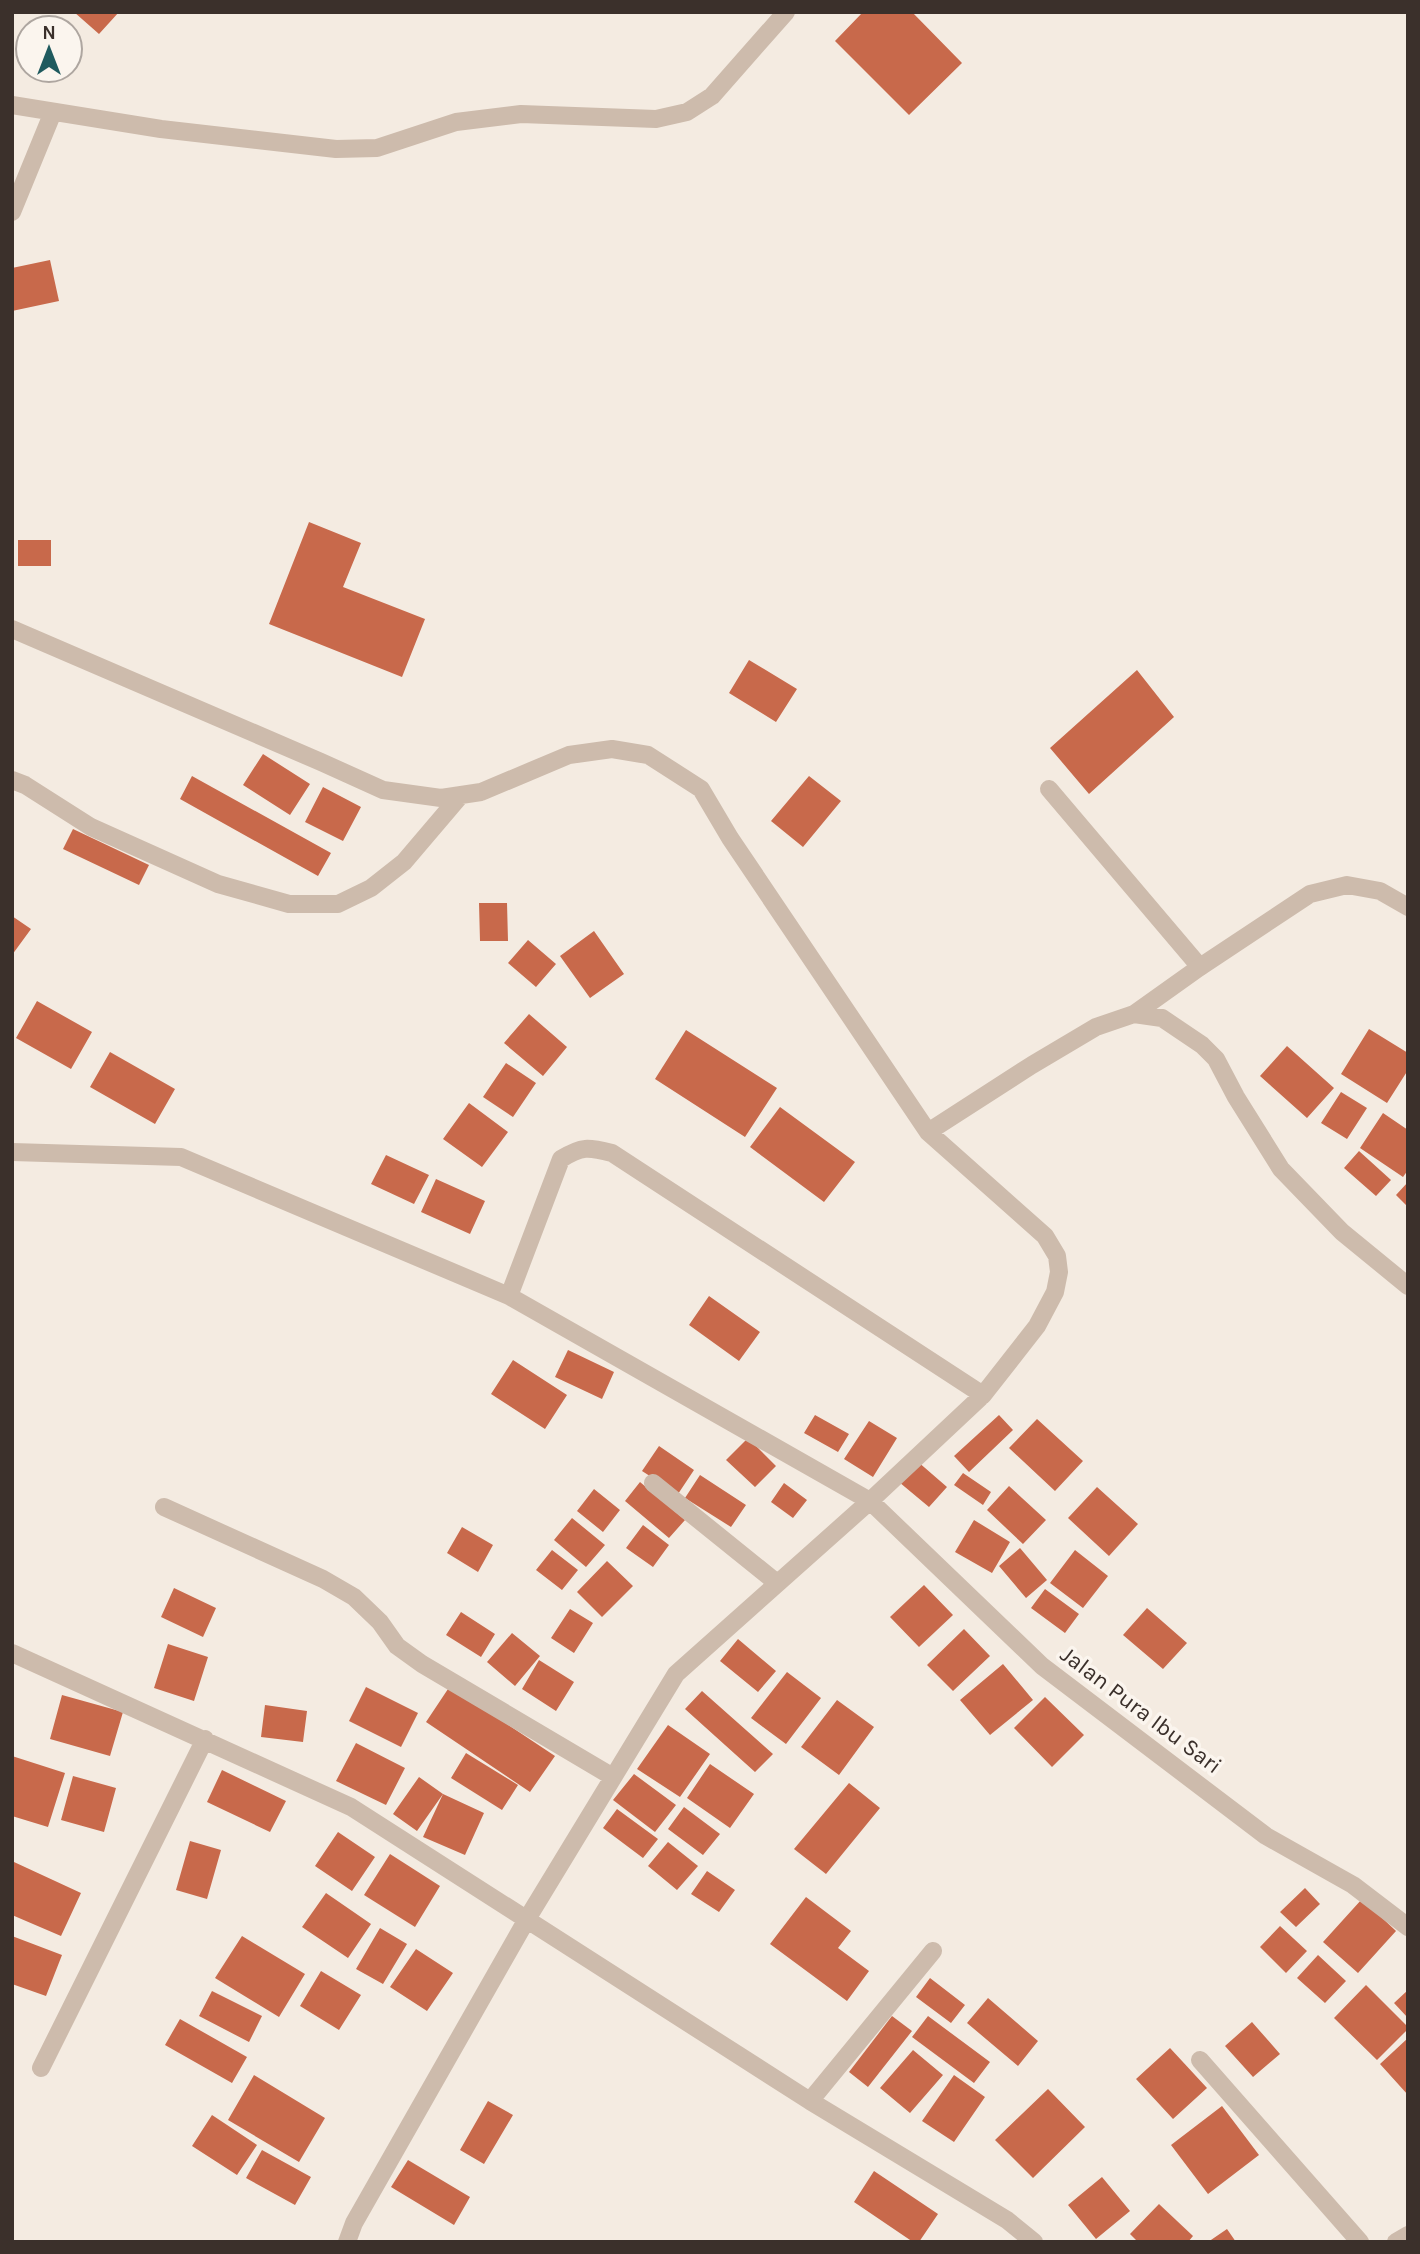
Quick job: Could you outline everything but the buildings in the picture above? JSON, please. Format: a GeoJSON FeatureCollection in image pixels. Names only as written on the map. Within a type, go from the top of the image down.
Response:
{"type":"FeatureCollection","features":[{"type":"Feature","properties":{"kind":"street"},"geometry":{"type":"LineString","coordinates":[[12,105],[161,129],[336,149],[377,148],[456,122],[521,114],[656,119],[687,112],[712,96],[786,12]]}},
{"type":"Feature","properties":{"kind":"street"},"geometry":{"type":"LineString","coordinates":[[12,212],[53,112]]}},
{"type":"Feature","properties":{"kind":"street"},"geometry":{"type":"LineString","coordinates":[[12,629],[383,790],[442,797],[461,795],[481,792],[569,755],[612,749],[648,755],[701,789],[730,838],[928,1132],[1045,1236],[1057,1256],[1059,1272],[1055,1292],[1037,1326],[983,1395],[870,1501],[676,1674],[527,1919],[354,2223],[347,2242]]}},
{"type":"Feature","properties":{"kind":"street"},"geometry":{"type":"LineString","coordinates":[[12,780],[90,827],[218,884],[289,904],[338,904],[371,888],[404,862],[461,795]]}},
{"type":"Feature","properties":{"kind":"street"},"geometry":{"type":"LineString","coordinates":[[1049,789],[1200,967]]}},
{"type":"Feature","properties":{"kind":"street"},"geometry":{"type":"LineString","coordinates":[[928,1132],[1096,1027],[1134,1014],[1310,894],[1347,885],[1380,891],[1408,906]]}},
{"type":"Feature","properties":{"kind":"street"},"geometry":{"type":"LineString","coordinates":[[1134,1014],[1162,1018],[1202,1045],[1216,1059],[1236,1097],[1281,1169],[1342,1232],[1408,1286]]}},
{"type":"Feature","properties":{"kind":"street"},"geometry":{"type":"LineString","coordinates":[[509,1296],[561,1159],[577,1150],[601,1150],[612,1153],[983,1395]]}},
{"type":"Feature","properties":{"kind":"street","name":"Jalan Pura Ibu Sari"},"geometry":{"type":"LineString","coordinates":[[12,1152],[181,1157],[509,1296],[870,1501],[1042,1666],[1266,1836],[1353,1885],[1408,1927]]}},
{"type":"Feature","properties":{"kind":"street"},"geometry":{"type":"LineString","coordinates":[[653,1483],[777,1583]]}},
{"type":"Feature","properties":{"kind":"street"},"geometry":{"type":"LineString","coordinates":[[163,1507],[323,1579],[354,1597],[380,1622],[397,1646],[422,1664],[613,1777]]}},
{"type":"Feature","properties":{"kind":"street"},"geometry":{"type":"LineString","coordinates":[[12,1653],[351,1807],[810,2101],[1007,2220],[1034,2242]]}},
{"type":"Feature","properties":{"kind":"street"},"geometry":{"type":"LineString","coordinates":[[41,2068],[205,1739]]}},
{"type":"Feature","properties":{"kind":"street"},"geometry":{"type":"LineString","coordinates":[[810,2101],[933,1951]]}},
{"type":"Feature","properties":{"kind":"street"},"geometry":{"type":"LineString","coordinates":[[1200,2060],[1360,2242]]}},
{"type":"Feature","properties":{"kind":"street"},"geometry":{"type":"LineString","coordinates":[[1396,2242],[1408,2235]]}}]}
